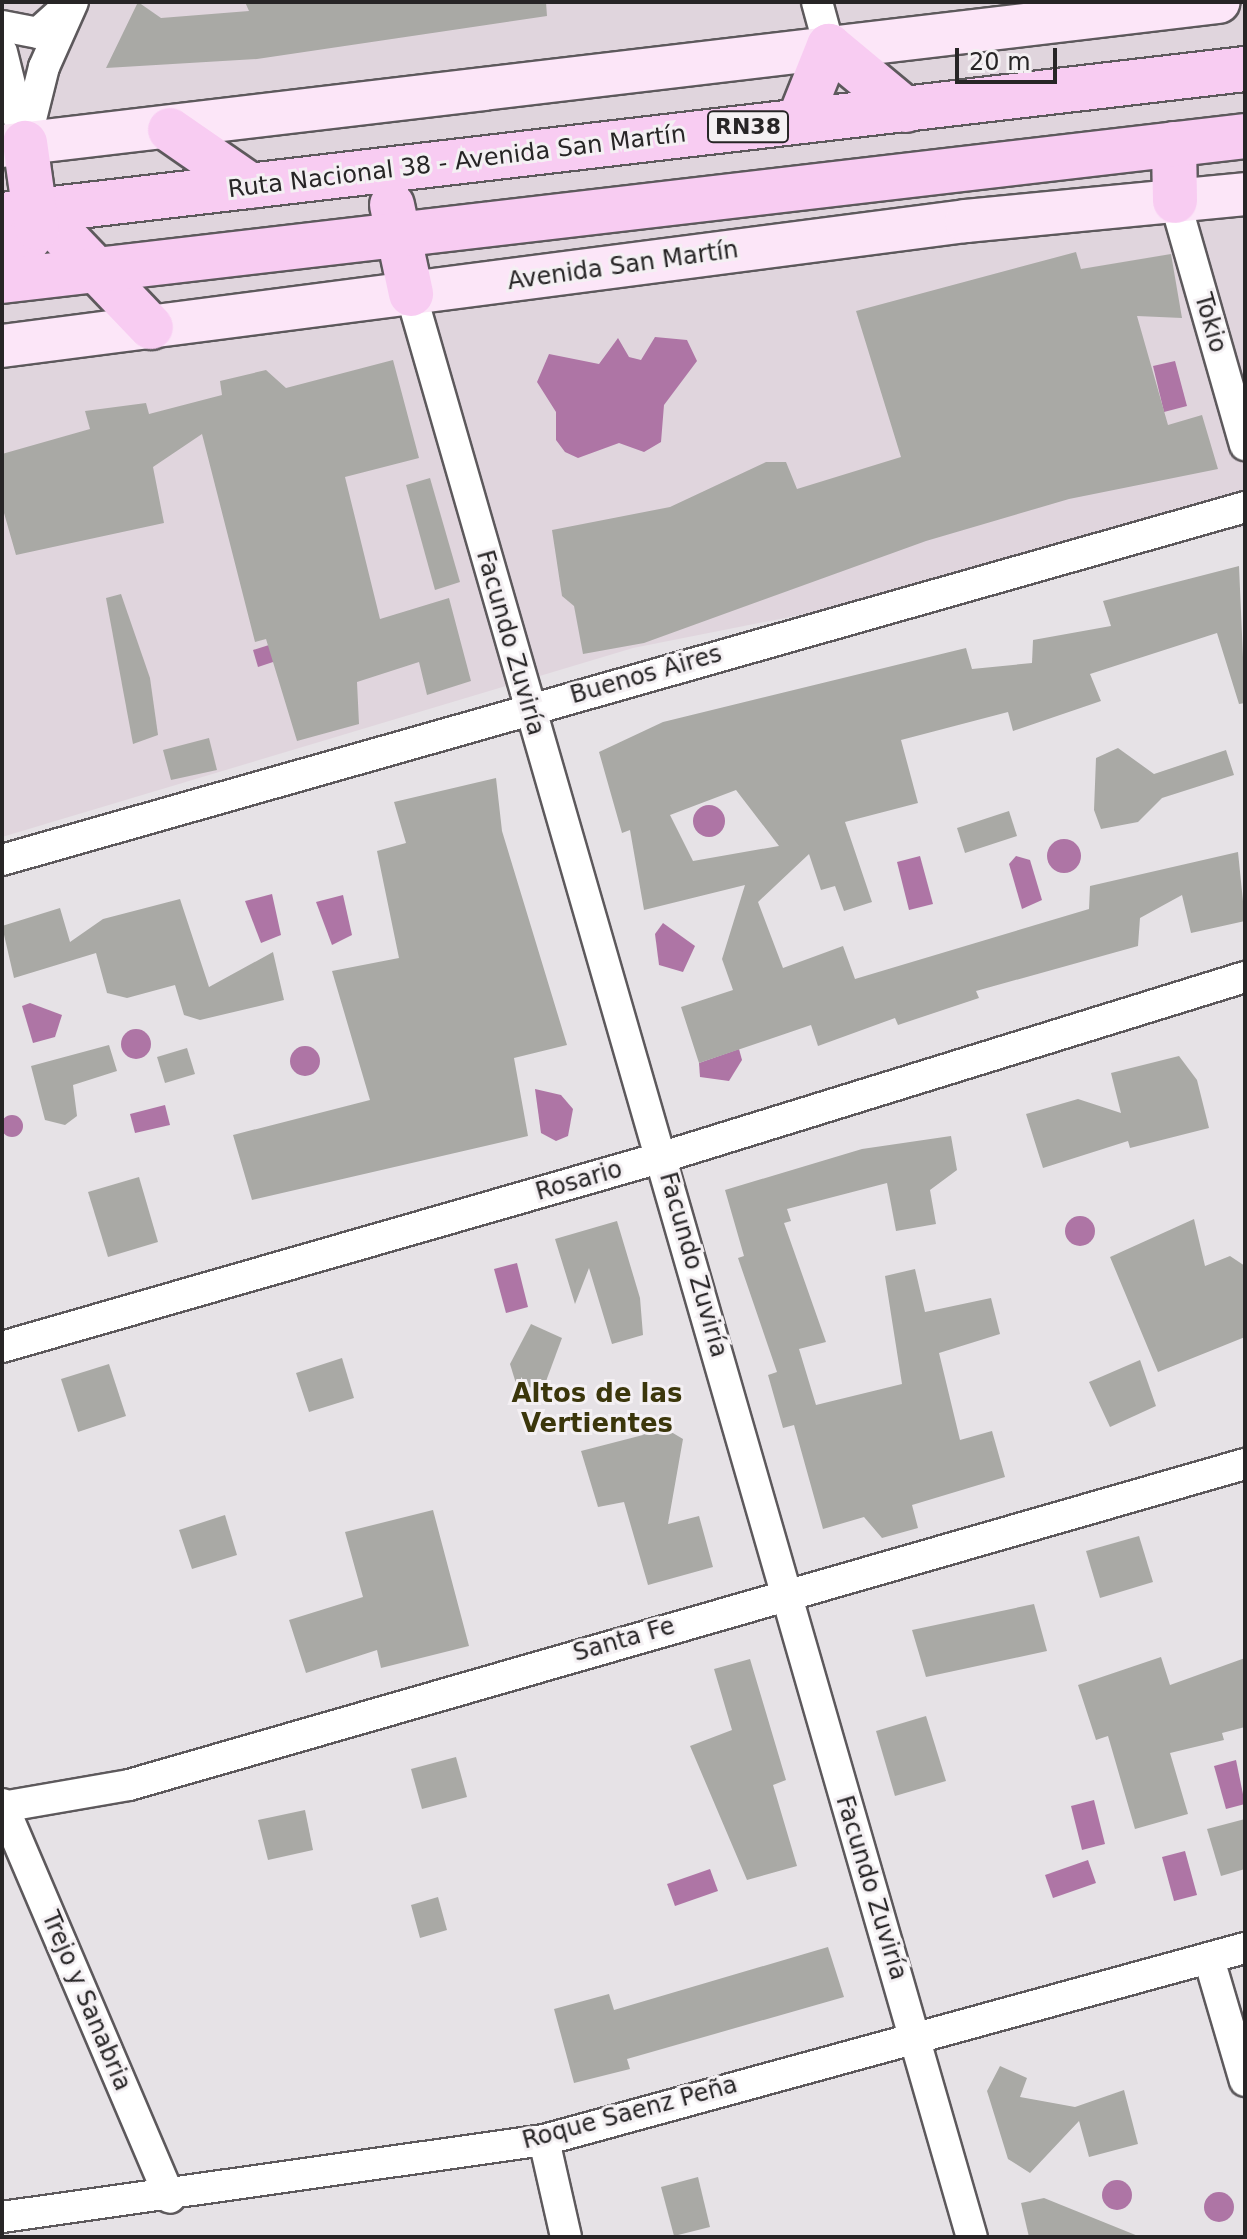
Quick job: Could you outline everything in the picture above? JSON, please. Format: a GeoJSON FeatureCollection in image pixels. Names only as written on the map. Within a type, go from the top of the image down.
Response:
{"type":"FeatureCollection","features":[{"type":"Feature","properties":{"kind":"main road"},"geometry":{"type":"LineString","coordinates":[[2,250],[28,242],[13,144],[170,130],[829,46],[1219,2]]}},
{"type":"Feature","properties":{"kind":"main road"},"geometry":{"type":"LineString","coordinates":[[829,46],[906,110]]}},
{"type":"Feature","properties":{"kind":"main road"},"geometry":{"type":"LineString","coordinates":[[799,121],[829,46]]}},
{"type":"Feature","properties":{"kind":"main road","name":"Ruta Nacional 38 - Avenida San Martín"},"geometry":{"type":"LineString","coordinates":[[21,212],[1245,69]]}},
{"type":"Feature","properties":{"kind":"main road"},"geometry":{"type":"LineString","coordinates":[[170,130],[251,186]]}},
{"type":"Feature","properties":{"kind":"main road"},"geometry":{"type":"LineString","coordinates":[[2,281],[397,232],[1245,136]]}},
{"type":"Feature","properties":{"kind":"main road"},"geometry":{"type":"LineString","coordinates":[[1174,144],[1175,201]]}},
{"type":"Feature","properties":{"kind":"main road"},"geometry":{"type":"LineString","coordinates":[[386,171],[411,294]]}},
{"type":"Feature","properties":{"kind":"main road","name":"Avenida San Martín"},"geometry":{"type":"LineString","coordinates":[[2,346],[1245,194]]}},
{"type":"Feature","properties":{"kind":"main road"},"geometry":{"type":"LineString","coordinates":[[21,212],[91,270],[151,327]]}},
{"type":"Feature","properties":{"kind":"street"},"geometry":{"type":"LineString","coordinates":[[2,26],[38,33],[72,2]]}},
{"type":"Feature","properties":{"kind":"street"},"geometry":{"type":"LineString","coordinates":[[13,144],[72,2]]}},
{"type":"Feature","properties":{"kind":"street"},"geometry":{"type":"LineString","coordinates":[[817,2],[829,46]]}},
{"type":"Feature","properties":{"kind":"street"},"geometry":{"type":"LineString","coordinates":[[2,52],[13,144]]}},
{"type":"Feature","properties":{"kind":"street","name":"Tokio"},"geometry":{"type":"LineString","coordinates":[[1175,201],[1245,445]]}},
{"type":"Feature","properties":{"kind":"street","name":"Facundo Zuviría"},"geometry":{"type":"LineString","coordinates":[[411,294],[529,708],[663,1157],[784,1593],[915,2033],[972,2237]]}},
{"type":"Feature","properties":{"kind":"street","name":"Buenos Aires"},"geometry":{"type":"LineString","coordinates":[[2,860],[1245,507]]}},
{"type":"Feature","properties":{"kind":"street","name":"Rosario"},"geometry":{"type":"LineString","coordinates":[[2,1347],[663,1157],[1245,977]]}},
{"type":"Feature","properties":{"kind":"street","name":"Santa Fe"},"geometry":{"type":"LineString","coordinates":[[2,1806],[129,1785],[784,1593],[1245,1464]]}},
{"type":"Feature","properties":{"kind":"street","name":"Trejo y Sanabria"},"geometry":{"type":"LineString","coordinates":[[2,1806],[170,2198]]}},
{"type":"Feature","properties":{"kind":"street","name":"Roque Saenz Peña"},"geometry":{"type":"LineString","coordinates":[[2,2217],[170,2198],[544,2140],[915,2033],[1245,1948]]}},
{"type":"Feature","properties":{"kind":"street"},"geometry":{"type":"LineString","coordinates":[[1209,1959],[1245,2081]]}},
{"type":"Feature","properties":{"kind":"street"},"geometry":{"type":"LineString","coordinates":[[544,2140],[566,2237]]}},
{"type":"Feature","properties":{"kind":"shaded area"},"geometry":{"type":"Polygon","coordinates":[[[2,2],[1245,2],[1245,527],[633,648],[2,837],[2,2]]]}},
{"type":"Feature","properties":{"kind":"shaded area"},"geometry":{"type":"Polygon","coordinates":[[[655,337],[687,340],[697,361],[664,405],[661,442],[644,452],[619,443],[578,458],[565,452],[556,440],[556,412],[537,382],[549,354],[599,364],[618,338],[629,357],[641,360],[655,337]]]}},
{"type":"Feature","properties":{"kind":"shaded area"},"geometry":{"type":"Polygon","coordinates":[[[1175,361],[1187,406],[1164,412],[1153,366],[1175,361]]]}},
{"type":"Feature","properties":{"kind":"shaded area"},"geometry":{"type":"Polygon","coordinates":[[[288,639],[294,655],[258,667],[253,650],[288,639]]]}},
{"type":"Feature","properties":{"kind":"shaded area"},"geometry":{"type":"Polygon","coordinates":[[[709,805],[720,810],[725,821],[720,832],[709,837],[698,832],[693,821],[698,810],[709,805]]]}},
{"type":"Feature","properties":{"kind":"shaded area"},"geometry":{"type":"Polygon","coordinates":[[[1064,839],[1076,844],[1081,856],[1076,868],[1064,873],[1052,868],[1047,856],[1052,844],[1064,839]]]}},
{"type":"Feature","properties":{"kind":"shaded area"},"geometry":{"type":"Polygon","coordinates":[[[920,856],[933,904],[909,910],[897,862],[920,856]]]}},
{"type":"Feature","properties":{"kind":"shaded area"},"geometry":{"type":"Polygon","coordinates":[[[1016,856],[1030,860],[1042,900],[1022,909],[1009,864],[1016,856]]]}},
{"type":"Feature","properties":{"kind":"shaded area"},"geometry":{"type":"Polygon","coordinates":[[[272,894],[281,935],[261,943],[245,901],[272,894]]]}},
{"type":"Feature","properties":{"kind":"shaded area"},"geometry":{"type":"Polygon","coordinates":[[[343,895],[352,935],[332,945],[316,902],[343,895]]]}},
{"type":"Feature","properties":{"kind":"shaded area"},"geometry":{"type":"Polygon","coordinates":[[[663,923],[695,946],[683,972],[659,965],[655,934],[663,923]]]}},
{"type":"Feature","properties":{"kind":"shaded area"},"geometry":{"type":"Polygon","coordinates":[[[30,1003],[62,1015],[55,1037],[33,1043],[22,1006],[30,1003]]]}},
{"type":"Feature","properties":{"kind":"shaded area"},"geometry":{"type":"Polygon","coordinates":[[[136,1029],[147,1033],[151,1044],[147,1055],[136,1059],[125,1055],[121,1044],[125,1033],[136,1029]]]}},
{"type":"Feature","properties":{"kind":"shaded area"},"geometry":{"type":"Polygon","coordinates":[[[305,1046],[316,1050],[320,1061],[316,1072],[305,1076],[294,1072],[290,1061],[294,1050],[305,1046]]]}},
{"type":"Feature","properties":{"kind":"shaded area"},"geometry":{"type":"Polygon","coordinates":[[[739,1049],[742,1060],[729,1081],[700,1077],[699,1063],[739,1049]]]}},
{"type":"Feature","properties":{"kind":"shaded area"},"geometry":{"type":"Polygon","coordinates":[[[535,1089],[561,1095],[573,1109],[568,1136],[556,1141],[541,1133],[535,1089]]]}},
{"type":"Feature","properties":{"kind":"shaded area"},"geometry":{"type":"Polygon","coordinates":[[[165,1105],[170,1125],[135,1133],[130,1114],[165,1105]]]}},
{"type":"Feature","properties":{"kind":"shaded area"},"geometry":{"type":"Polygon","coordinates":[[[12,1115],[20,1118],[23,1126],[20,1134],[12,1137],[4,1134],[1,1126],[4,1118],[12,1115]]]}},
{"type":"Feature","properties":{"kind":"shaded area"},"geometry":{"type":"Polygon","coordinates":[[[1080,1216],[1091,1220],[1095,1231],[1091,1242],[1080,1246],[1069,1242],[1065,1231],[1069,1220],[1080,1216]]]}},
{"type":"Feature","properties":{"kind":"shaded area"},"geometry":{"type":"Polygon","coordinates":[[[517,1263],[528,1307],[506,1313],[494,1269],[517,1263]]]}},
{"type":"Feature","properties":{"kind":"shaded area"},"geometry":{"type":"Polygon","coordinates":[[[1236,1760],[1245,1804],[1226,1809],[1214,1766],[1236,1760]]]}},
{"type":"Feature","properties":{"kind":"shaded area"},"geometry":{"type":"Polygon","coordinates":[[[1094,1800],[1105,1844],[1082,1850],[1071,1806],[1094,1800]]]}},
{"type":"Feature","properties":{"kind":"shaded area"},"geometry":{"type":"Polygon","coordinates":[[[1185,1851],[1197,1895],[1174,1901],[1162,1857],[1185,1851]]]}},
{"type":"Feature","properties":{"kind":"shaded area"},"geometry":{"type":"Polygon","coordinates":[[[1088,1860],[1096,1883],[1053,1898],[1045,1875],[1088,1860]]]}},
{"type":"Feature","properties":{"kind":"shaded area"},"geometry":{"type":"Polygon","coordinates":[[[710,1869],[718,1891],[675,1906],[667,1884],[710,1869]]]}},
{"type":"Feature","properties":{"kind":"shaded area"},"geometry":{"type":"Polygon","coordinates":[[[1117,2180],[1128,2184],[1132,2195],[1128,2206],[1117,2210],[1106,2206],[1102,2195],[1106,2184],[1117,2180]]]}},
{"type":"Feature","properties":{"kind":"shaded area"},"geometry":{"type":"Polygon","coordinates":[[[1219,2192],[1230,2196],[1234,2207],[1230,2218],[1219,2222],[1208,2218],[1204,2207],[1208,2196],[1219,2192]]]}},
{"type":"Feature","properties":{"kind":"building"},"geometry":{"type":"Polygon","coordinates":[[[138,2],[161,18],[249,11],[245,2],[546,2],[547,16],[257,59],[106,68],[138,2]]]}},
{"type":"Feature","properties":{"kind":"building"},"geometry":{"type":"Polygon","coordinates":[[[1076,252],[1081,269],[1171,254],[1182,318],[1137,316],[1168,425],[1202,415],[1218,469],[1069,499],[926,541],[644,643],[583,654],[574,606],[562,596],[552,530],[670,507],[766,462],[786,462],[797,489],[901,457],[856,311],[1076,252]]]}},
{"type":"Feature","properties":{"kind":"building"},"geometry":{"type":"Polygon","coordinates":[[[393,360],[419,458],[345,477],[380,619],[449,598],[471,681],[427,695],[419,662],[357,682],[359,724],[297,741],[266,639],[255,642],[202,434],[153,467],[164,523],[16,555],[2,506],[2,454],[90,429],[85,411],[146,403],[149,414],[222,395],[220,381],[266,370],[286,388],[393,360]]]}},
{"type":"Feature","properties":{"kind":"building"},"geometry":{"type":"Polygon","coordinates":[[[430,478],[460,582],[435,590],[406,485],[430,478]]]}},
{"type":"Feature","properties":{"kind":"building"},"geometry":{"type":"Polygon","coordinates":[[[1239,566],[1245,703],[1239,704],[1217,633],[1090,674],[1101,701],[1013,731],[1008,712],[901,740],[918,803],[845,822],[872,902],[844,911],[835,886],[821,890],[809,854],[758,902],[783,968],[843,946],[855,979],[1089,909],[1090,886],[1238,852],[1245,921],[1191,933],[1182,895],[1140,918],[1138,946],[976,991],[979,998],[898,1025],[895,1018],[818,1046],[811,1025],[699,1063],[681,1007],[733,990],[722,959],[745,885],[644,910],[630,830],[622,833],[599,752],[663,722],[966,648],[972,669],[1032,663],[1033,640],[1111,626],[1103,601],[1239,566]],[[736,790],[670,815],[693,861],[779,846],[736,790]]]}},
{"type":"Feature","properties":{"kind":"building"},"geometry":{"type":"Polygon","coordinates":[[[121,594],[150,678],[158,735],[133,744],[106,598],[121,594]]]}},
{"type":"Feature","properties":{"kind":"building"},"geometry":{"type":"Polygon","coordinates":[[[209,738],[217,770],[171,780],[163,750],[209,738]]]}},
{"type":"Feature","properties":{"kind":"building"},"geometry":{"type":"Polygon","coordinates":[[[1118,748],[1154,774],[1226,750],[1234,775],[1162,798],[1138,822],[1101,829],[1094,810],[1096,758],[1118,748]]]}},
{"type":"Feature","properties":{"kind":"building"},"geometry":{"type":"Polygon","coordinates":[[[496,778],[502,831],[567,1045],[514,1058],[528,1136],[252,1200],[233,1135],[370,1100],[332,971],[399,958],[377,851],[406,843],[394,802],[496,778]]]}},
{"type":"Feature","properties":{"kind":"building"},"geometry":{"type":"Polygon","coordinates":[[[1009,811],[1017,836],[965,853],[957,828],[1009,811]]]}},
{"type":"Feature","properties":{"kind":"building"},"geometry":{"type":"Polygon","coordinates":[[[180,899],[209,987],[273,952],[284,1000],[200,1020],[184,1015],[175,985],[127,998],[107,993],[96,953],[14,978],[2,926],[60,908],[70,942],[103,919],[180,899]]]}},
{"type":"Feature","properties":{"kind":"building"},"geometry":{"type":"Polygon","coordinates":[[[109,1045],[117,1071],[73,1085],[77,1116],[65,1125],[45,1120],[31,1066],[109,1045]]]}},
{"type":"Feature","properties":{"kind":"building"},"geometry":{"type":"Polygon","coordinates":[[[187,1048],[195,1074],[165,1083],[157,1057],[187,1048]]]}},
{"type":"Feature","properties":{"kind":"building"},"geometry":{"type":"Polygon","coordinates":[[[1179,1056],[1197,1080],[1209,1128],[1130,1148],[1128,1141],[1043,1168],[1026,1114],[1078,1099],[1121,1113],[1111,1073],[1179,1056]]]}},
{"type":"Feature","properties":{"kind":"building"},"geometry":{"type":"Polygon","coordinates":[[[951,1136],[957,1170],[930,1190],[936,1224],[896,1231],[887,1183],[787,1209],[791,1221],[784,1223],[826,1342],[799,1349],[816,1405],[902,1384],[885,1276],[915,1269],[925,1312],[991,1298],[1000,1334],[939,1353],[960,1440],[992,1431],[1005,1477],[912,1505],[918,1528],[882,1538],[864,1517],[823,1529],[794,1425],[783,1428],[768,1375],[777,1372],[738,1258],[744,1256],[725,1190],[862,1149],[951,1136]]]}},
{"type":"Feature","properties":{"kind":"building"},"geometry":{"type":"Polygon","coordinates":[[[139,1177],[158,1242],[108,1257],[88,1192],[139,1177]]]}},
{"type":"Feature","properties":{"kind":"building"},"geometry":{"type":"Polygon","coordinates":[[[1194,1219],[1205,1266],[1230,1256],[1245,1266],[1245,1337],[1158,1372],[1110,1257],[1194,1219]]]}},
{"type":"Feature","properties":{"kind":"building"},"geometry":{"type":"Polygon","coordinates":[[[617,1221],[640,1298],[643,1335],[612,1344],[589,1268],[575,1304],[555,1239],[617,1221]]]}},
{"type":"Feature","properties":{"kind":"building"},"geometry":{"type":"Polygon","coordinates":[[[531,1324],[562,1338],[545,1384],[518,1390],[510,1364],[531,1324]]]}},
{"type":"Feature","properties":{"kind":"building"},"geometry":{"type":"Polygon","coordinates":[[[342,1358],[354,1398],[309,1412],[296,1373],[342,1358]]]}},
{"type":"Feature","properties":{"kind":"building"},"geometry":{"type":"Polygon","coordinates":[[[1140,1360],[1156,1406],[1110,1427],[1089,1382],[1140,1360]]]}},
{"type":"Feature","properties":{"kind":"building"},"geometry":{"type":"Polygon","coordinates":[[[109,1364],[126,1416],[78,1432],[61,1379],[109,1364]]]}},
{"type":"Feature","properties":{"kind":"building"},"geometry":{"type":"Polygon","coordinates":[[[656,1423],[683,1439],[668,1524],[699,1516],[713,1567],[648,1585],[624,1502],[598,1507],[581,1451],[643,1435],[656,1423]]]}},
{"type":"Feature","properties":{"kind":"building"},"geometry":{"type":"Polygon","coordinates":[[[433,1510],[469,1646],[381,1668],[377,1650],[306,1673],[289,1620],[363,1597],[345,1532],[433,1510]]]}},
{"type":"Feature","properties":{"kind":"building"},"geometry":{"type":"Polygon","coordinates":[[[225,1515],[237,1555],[192,1569],[179,1530],[225,1515]]]}},
{"type":"Feature","properties":{"kind":"building"},"geometry":{"type":"Polygon","coordinates":[[[1139,1536],[1153,1582],[1100,1598],[1086,1551],[1139,1536]]]}},
{"type":"Feature","properties":{"kind":"building"},"geometry":{"type":"Polygon","coordinates":[[[1034,1604],[1047,1651],[926,1677],[912,1630],[1034,1604]]]}},
{"type":"Feature","properties":{"kind":"building"},"geometry":{"type":"Polygon","coordinates":[[[1161,1657],[1170,1685],[1245,1658],[1245,1727],[1222,1733],[1224,1740],[1170,1753],[1188,1814],[1135,1829],[1108,1736],[1096,1740],[1078,1685],[1161,1657]]]}},
{"type":"Feature","properties":{"kind":"building"},"geometry":{"type":"Polygon","coordinates":[[[750,1659],[786,1780],[773,1785],[797,1866],[747,1880],[690,1746],[732,1730],[714,1669],[750,1659]]]}},
{"type":"Feature","properties":{"kind":"building"},"geometry":{"type":"Polygon","coordinates":[[[926,1716],[946,1781],[895,1796],[876,1731],[926,1716]]]}},
{"type":"Feature","properties":{"kind":"building"},"geometry":{"type":"Polygon","coordinates":[[[456,1757],[467,1797],[422,1809],[411,1769],[456,1757]]]}},
{"type":"Feature","properties":{"kind":"building"},"geometry":{"type":"Polygon","coordinates":[[[305,1810],[313,1850],[268,1860],[258,1820],[305,1810]]]}},
{"type":"Feature","properties":{"kind":"building"},"geometry":{"type":"Polygon","coordinates":[[[1245,1819],[1245,1869],[1221,1876],[1207,1829],[1245,1819]]]}},
{"type":"Feature","properties":{"kind":"building"},"geometry":{"type":"Polygon","coordinates":[[[438,1897],[447,1930],[420,1938],[411,1905],[438,1897]]]}},
{"type":"Feature","properties":{"kind":"building"},"geometry":{"type":"Polygon","coordinates":[[[828,1947],[844,1997],[627,2059],[630,2069],[574,2083],[554,2009],[609,1994],[614,2010],[828,1947]]]}},
{"type":"Feature","properties":{"kind":"building"},"geometry":{"type":"Polygon","coordinates":[[[1000,2066],[1027,2078],[1020,2097],[1075,2107],[1124,2090],[1138,2144],[1089,2157],[1079,2121],[1030,2173],[1008,2159],[987,2091],[1000,2066]]]}},
{"type":"Feature","properties":{"kind":"building"},"geometry":{"type":"Polygon","coordinates":[[[698,2177],[710,2227],[674,2236],[661,2187],[698,2177]]]}},
{"type":"Feature","properties":{"kind":"building"},"geometry":{"type":"Polygon","coordinates":[[[1044,2198],[1138,2236],[1029,2237],[1021,2203],[1044,2198]]]}},
{"type":"Feature","properties":{"kind":"district","name":"Altos de las Vertientes"},"geometry":{"type":"Point","coordinates":[597,1409]}}]}
